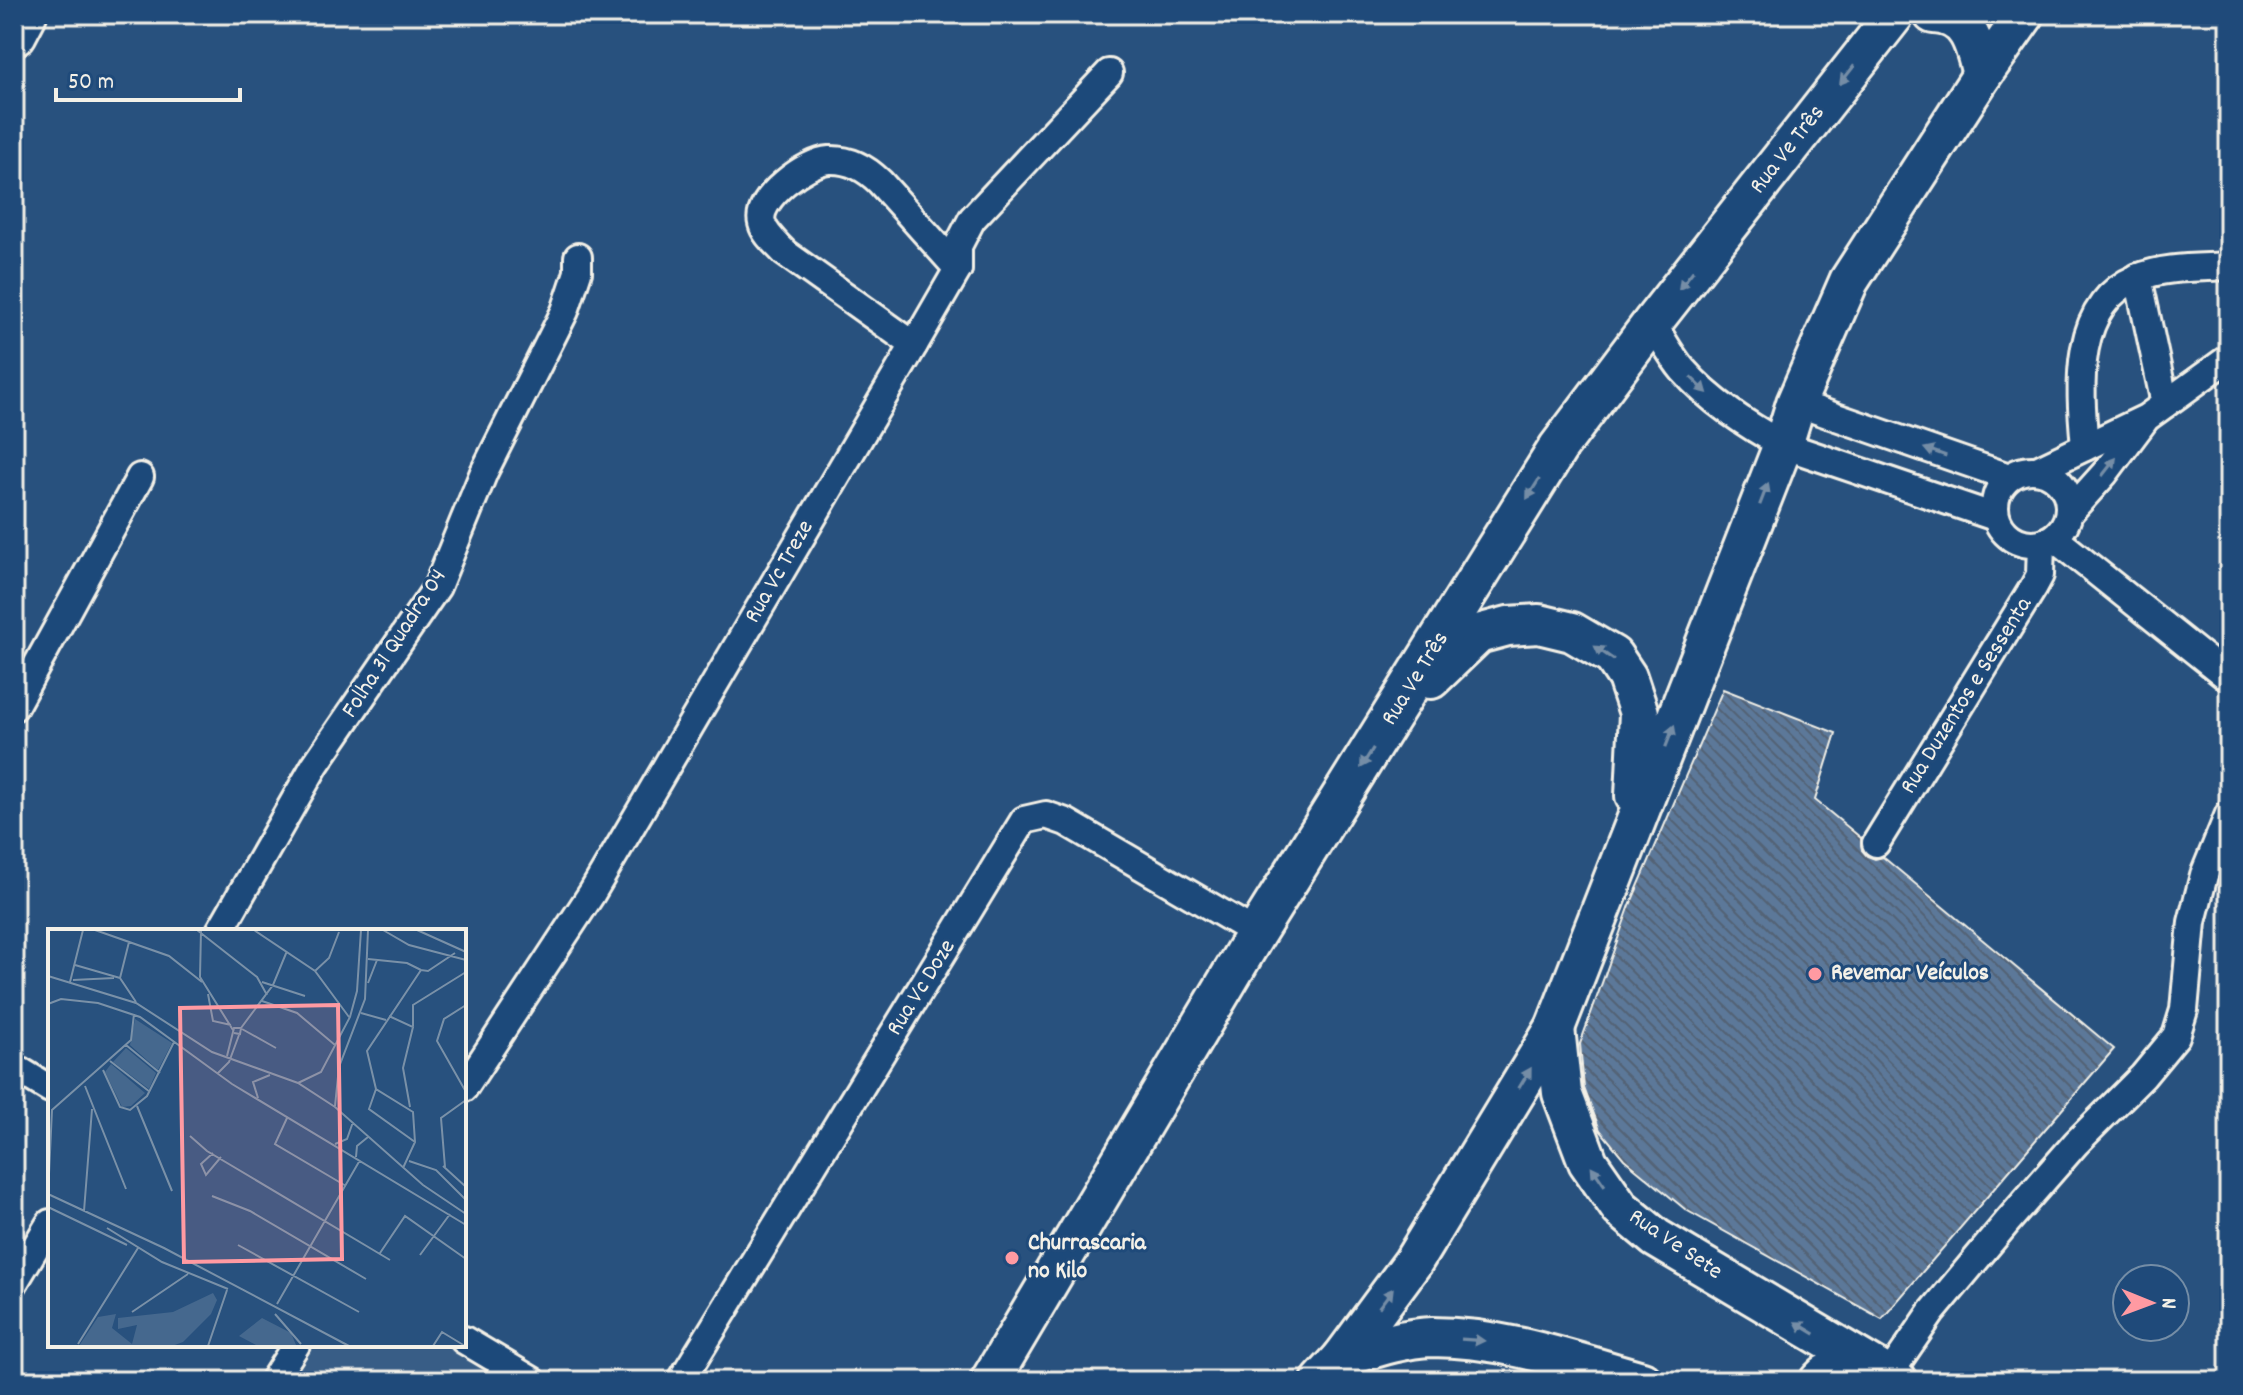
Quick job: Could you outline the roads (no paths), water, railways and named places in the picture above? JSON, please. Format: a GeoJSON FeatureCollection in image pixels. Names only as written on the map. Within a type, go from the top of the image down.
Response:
{"type":"FeatureCollection","features":[{"type":"Feature","properties":{"kind":"highway"},"geometry":{"type":"LineString","coordinates":[[14,33],[24,14]]}},
{"type":"Feature","properties":{"kind":"main road"},"geometry":{"type":"LineString","coordinates":[[1933,14],[1943,14],[1959,21],[1970,33],[1982,75]]}},
{"type":"Feature","properties":{"kind":"main road"},"geometry":{"type":"LineString","coordinates":[[1332,1369],[1413,1262],[1555,1028],[1783,445],[1796,403],[1849,281],[2025,14]]}},
{"type":"Feature","properties":{"kind":"main road","name":"Rua Ve Três"},"geometry":{"type":"LineString","coordinates":[[990,1381],[1256,933],[1558,448],[1652,323],[1897,16]]}},
{"type":"Feature","properties":{"kind":"main road"},"geometry":{"type":"LineString","coordinates":[[1394,714],[1478,634],[1508,626],[1539,624],[1572,632],[1613,656],[1627,677],[1639,713],[1633,831]]}},
{"type":"Feature","properties":{"kind":"main road","name":"Rua Ve Sete"},"geometry":{"type":"LineString","coordinates":[[1555,1028],[1562,1093],[1588,1162],[1620,1208],[1656,1238],[1882,1373]]}},
{"type":"Feature","properties":{"kind":"main road"},"geometry":{"type":"LineString","coordinates":[[1332,1369],[1389,1343],[1430,1337],[1488,1341],[1541,1352],[1642,1381]]}},
{"type":"Feature","properties":{"kind":"main road"},"geometry":{"type":"LineString","coordinates":[[1014,1340],[1020,1381]]}},
{"type":"Feature","properties":{"kind":"main road"},"geometry":{"type":"LineString","coordinates":[[1819,1381],[1826,1374],[1882,1373]]}},
{"type":"Feature","properties":{"kind":"street","name":"Rua Vc Treze"},"geometry":{"type":"LineString","coordinates":[[466,1085],[592,893],[914,345],[958,269],[958,246],[972,219],[1109,73]]}},
{"type":"Feature","properties":{"kind":"street"},"geometry":{"type":"LineString","coordinates":[[914,345],[785,253],[762,225],[761,210],[774,192],[811,165],[826,160],[855,165],[868,170],[880,182],[958,269]]}},
{"type":"Feature","properties":{"kind":"street","name":"Folha 31 Quadra 04"},"geometry":{"type":"LineString","coordinates":[[221,929],[315,765],[437,587],[484,472],[565,311],[578,272],[578,257]]}},
{"type":"Feature","properties":{"kind":"street"},"geometry":{"type":"LineString","coordinates":[[2085,447],[2081,401],[2086,341],[2099,311],[2115,290],[2138,277],[2170,270],[2229,266]]}},
{"type":"Feature","properties":{"kind":"street"},"geometry":{"type":"LineString","coordinates":[[2138,277],[2156,411],[2069,513],[2064,527],[2048,541],[2026,545],[2012,540],[2001,530],[1995,517],[1994,502],[1999,488],[2009,477],[2022,471],[2037,470],[2156,411],[2229,358]]}},
{"type":"Feature","properties":{"kind":"street"},"geometry":{"type":"LineString","coordinates":[[1652,323],[1682,369],[1717,402],[1783,445],[1995,517]]}},
{"type":"Feature","properties":{"kind":"street"},"geometry":{"type":"LineString","coordinates":[[1796,403],[2009,477]]}},
{"type":"Feature","properties":{"kind":"street"},"geometry":{"type":"LineString","coordinates":[[2037,470],[2051,475],[2062,485],[2068,498],[2069,513]]}},
{"type":"Feature","properties":{"kind":"street"},"geometry":{"type":"LineString","coordinates":[[14,707],[140,477]]}},
{"type":"Feature","properties":{"kind":"street"},"geometry":{"type":"LineString","coordinates":[[2048,541],[2229,678]]}},
{"type":"Feature","properties":{"kind":"street","name":"Rua Duzentos e Sessenta"},"geometry":{"type":"LineString","coordinates":[[1876,843],[2033,588],[2040,575],[2048,541]]}},
{"type":"Feature","properties":{"kind":"street"},"geometry":{"type":"LineString","coordinates":[[1882,1373],[2076,1143],[2143,1076],[2176,1036],[2184,1010],[2192,922],[2204,875],[2229,814]]}},
{"type":"Feature","properties":{"kind":"street","name":"Rua Vc Doze"},"geometry":{"type":"LineString","coordinates":[[681,1381],[1024,820],[1046,815],[1066,822],[1256,933]]}},
{"type":"Feature","properties":{"kind":"street"},"geometry":{"type":"LineString","coordinates":[[14,1067],[48,1088]]}},
{"type":"Feature","properties":{"kind":"street"},"geometry":{"type":"LineString","coordinates":[[14,1283],[48,1226]]}},
{"type":"Feature","properties":{"kind":"street"},"geometry":{"type":"LineString","coordinates":[[466,1341],[533,1381]]}},
{"type":"Feature","properties":{"kind":"street"},"geometry":{"type":"LineString","coordinates":[[273,1381],[295,1347]]}},
{"type":"Feature","properties":{"kind":"place","name":"Revemar Veículos"},"geometry":{"type":"Point","coordinates":[1815,974]}},
{"type":"Feature","properties":{"kind":"place","name":"Churrascaria no Kilo"},"geometry":{"type":"Point","coordinates":[1012,1258]}}]}
